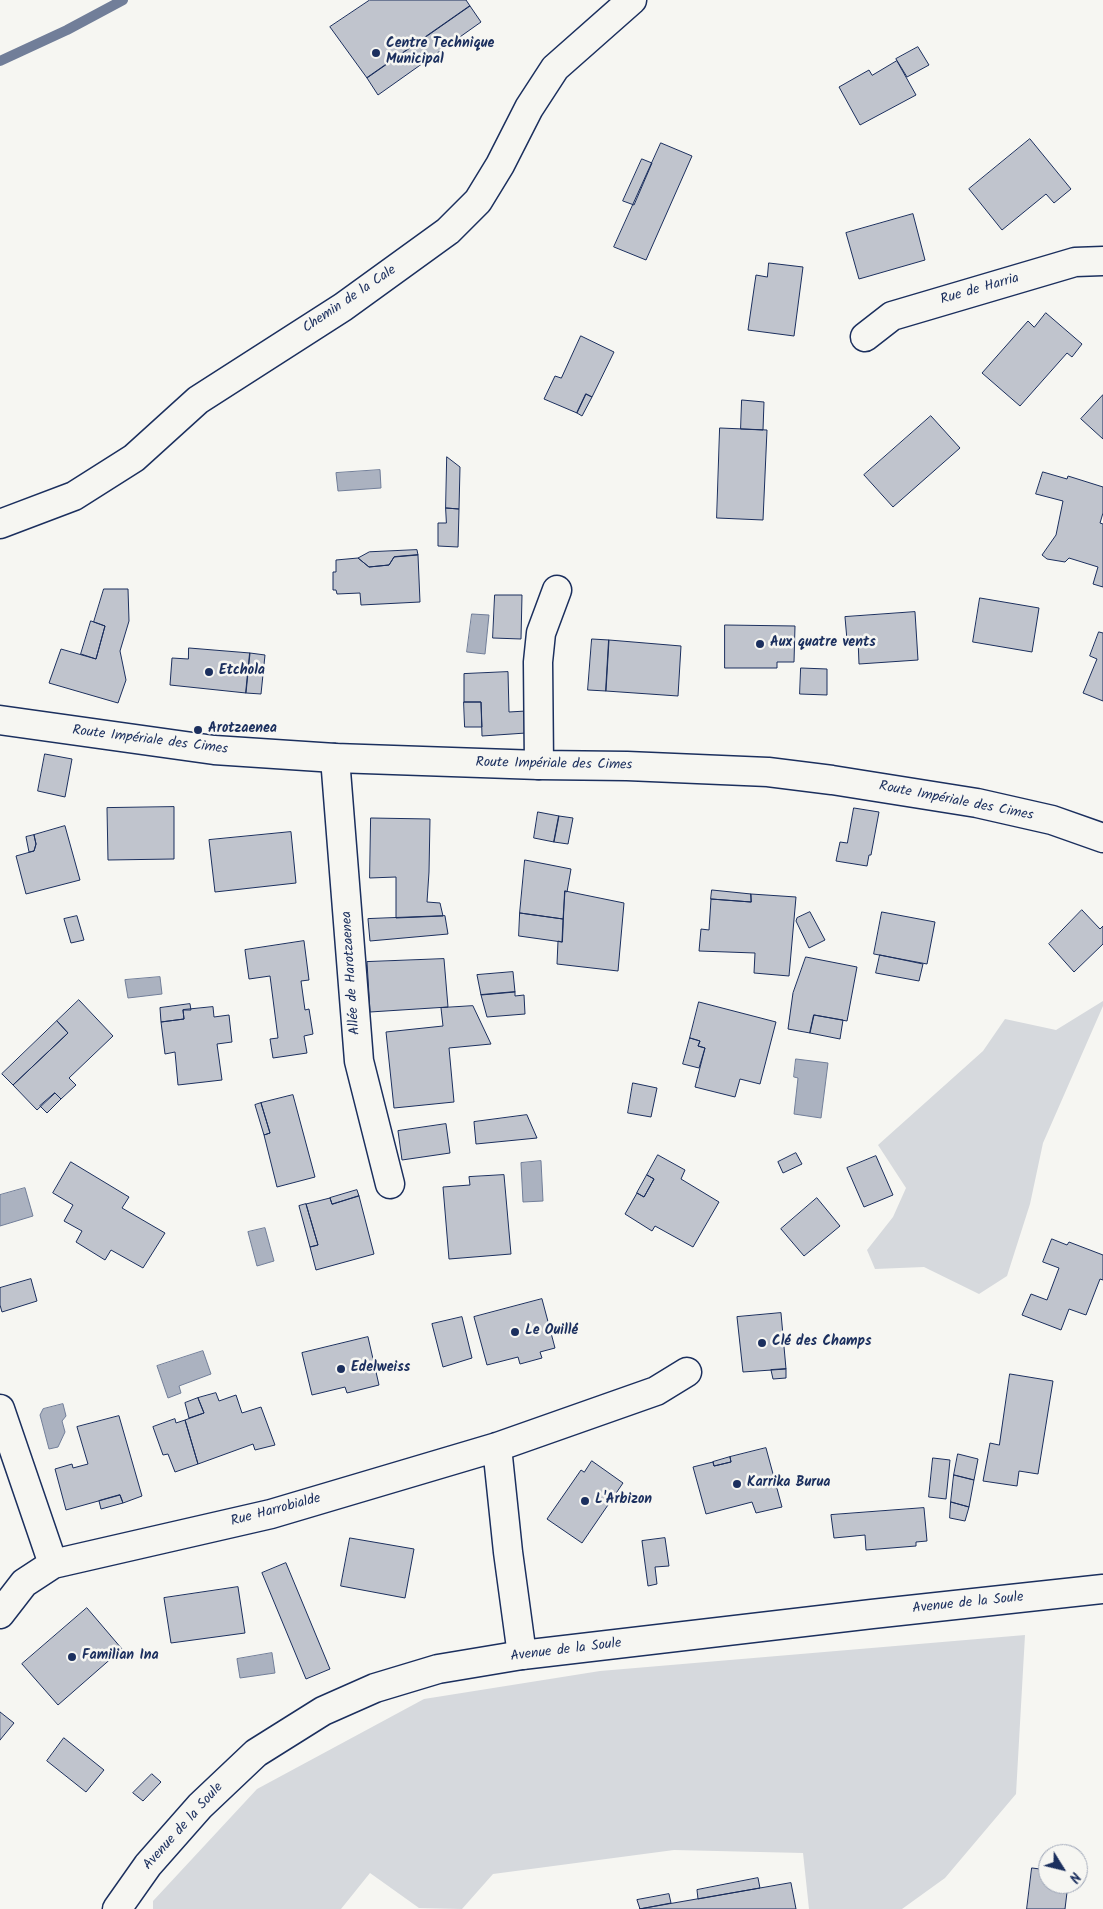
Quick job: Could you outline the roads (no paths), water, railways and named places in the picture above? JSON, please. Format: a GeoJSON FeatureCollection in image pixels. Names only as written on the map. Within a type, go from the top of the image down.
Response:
{"type":"FeatureCollection","features":[{"type":"Feature","properties":{"kind":"street","name":"Chemin de la Cale"},"geometry":{"type":"LineString","coordinates":[[0,524],[74,496],[134,458],[198,400],[343,307],[448,231],[478,201],[500,165],[529,108],[555,68],[632,0]]}},
{"type":"Feature","properties":{"kind":"street","name":"Rue de Harria"},"geometry":{"type":"LineString","coordinates":[[865,337],[892,316],[1075,262],[1103,261]]}},
{"type":"Feature","properties":{"kind":"street"},"geometry":{"type":"LineString","coordinates":[[539,765],[538,662],[541,633],[557,590]]}},
{"type":"Feature","properties":{"kind":"street","name":"Route Impériale des Cimes"},"geometry":{"type":"LineString","coordinates":[[0,720],[214,750],[335,758],[768,772],[977,803],[1052,820],[1103,838]]}},
{"type":"Feature","properties":{"kind":"street","name":"Allée de Harotzaenea"},"geometry":{"type":"LineString","coordinates":[[335,758],[359,1061],[390,1184]]}},
{"type":"Feature","properties":{"kind":"street","name":"Rue Harrobialde"},"geometry":{"type":"LineString","coordinates":[[0,1614],[24,1583],[53,1564],[271,1514],[497,1447],[656,1391],[687,1372]]}},
{"type":"Feature","properties":{"kind":"street"},"geometry":{"type":"LineString","coordinates":[[0,1410],[53,1564]]}},
{"type":"Feature","properties":{"kind":"street"},"geometry":{"type":"LineString","coordinates":[[497,1447],[508,1552],[522,1655]]}},
{"type":"Feature","properties":{"kind":"street","name":"Avenue de la Soule"},"geometry":{"type":"LineString","coordinates":[[117,1909],[148,1865],[200,1806],[256,1753],[323,1711],[376,1688],[438,1670],[522,1655],[1103,1589]]}},
{"type":"Feature","properties":{"kind":"waterway"},"geometry":{"type":"LineString","coordinates":[[0,61],[67,30],[123,0]]}},
{"type":"Feature","properties":{"kind":"place","name":"Centre Technique Municipal"},"geometry":{"type":"Point","coordinates":[376,53]}},
{"type":"Feature","properties":{"kind":"place","name":"Aux quatre vents"},"geometry":{"type":"Point","coordinates":[760,644]}},
{"type":"Feature","properties":{"kind":"place","name":"Etchola"},"geometry":{"type":"Point","coordinates":[209,672]}},
{"type":"Feature","properties":{"kind":"place","name":"Arotzaenea"},"geometry":{"type":"Point","coordinates":[198,730]}},
{"type":"Feature","properties":{"kind":"place","name":"Le Ouillé"},"geometry":{"type":"Point","coordinates":[515,1332]}},
{"type":"Feature","properties":{"kind":"place","name":"Clé des Champs"},"geometry":{"type":"Point","coordinates":[762,1343]}},
{"type":"Feature","properties":{"kind":"place","name":"Edelweiss"},"geometry":{"type":"Point","coordinates":[341,1369]}},
{"type":"Feature","properties":{"kind":"place","name":"Karrika Burua"},"geometry":{"type":"Point","coordinates":[737,1484]}},
{"type":"Feature","properties":{"kind":"place","name":"L'Arbizon"},"geometry":{"type":"Point","coordinates":[585,1501]}},
{"type":"Feature","properties":{"kind":"place","name":"Familian Ina"},"geometry":{"type":"Point","coordinates":[72,1657]}}]}
